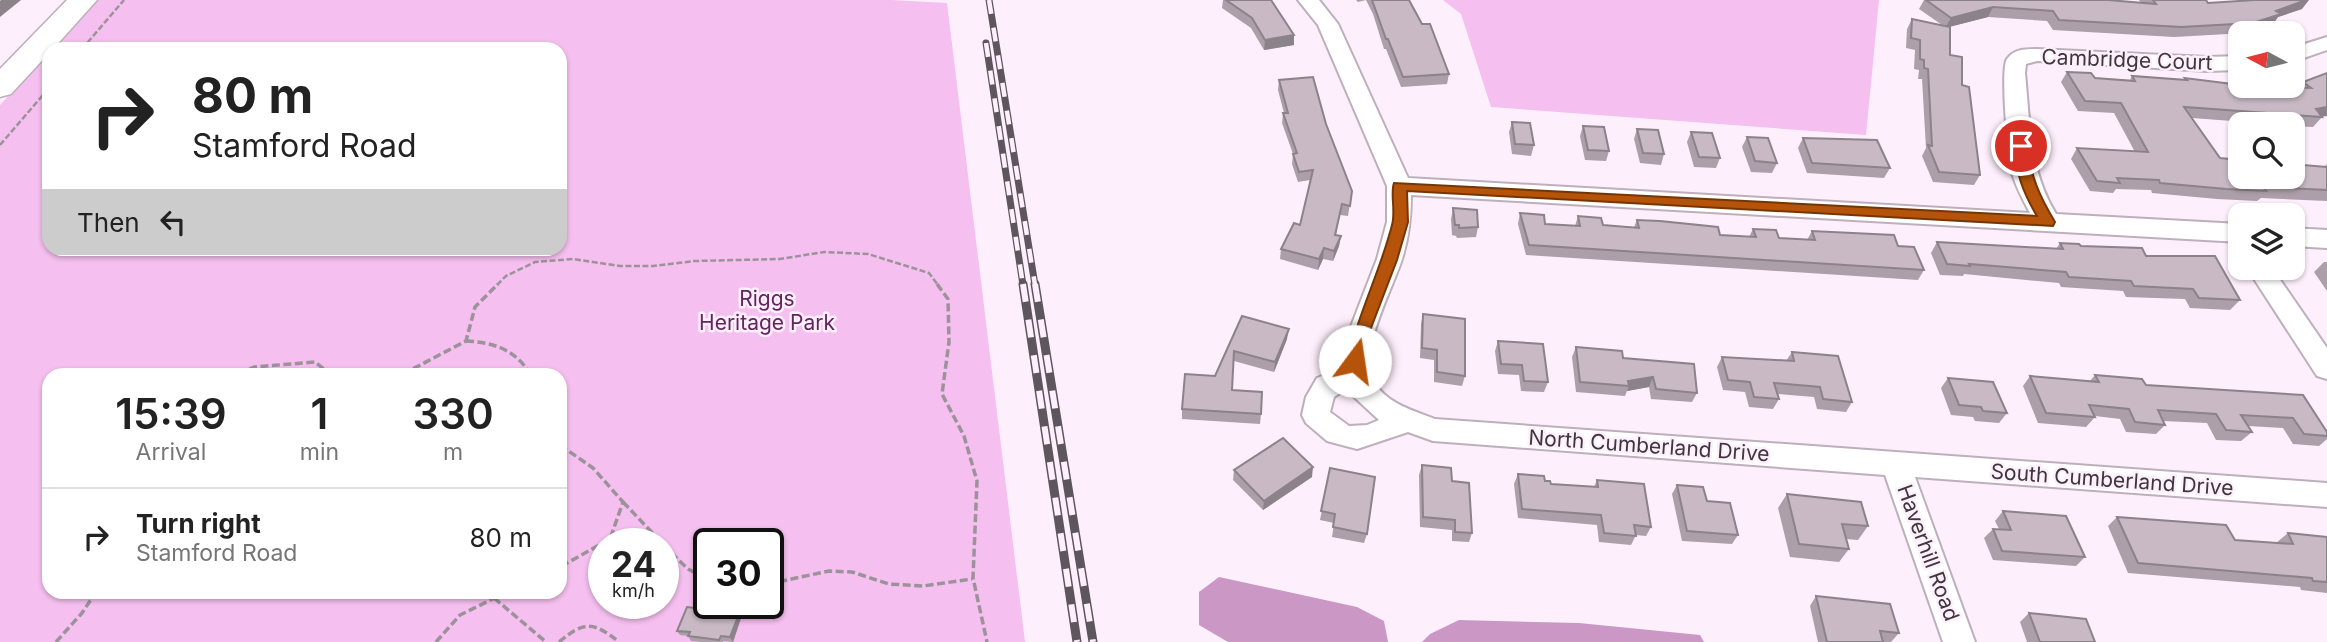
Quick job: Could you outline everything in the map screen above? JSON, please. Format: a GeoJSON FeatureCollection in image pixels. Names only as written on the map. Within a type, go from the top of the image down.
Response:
{"type":"FeatureCollection","features":[{"type":"Feature","properties":{"kind":"main road"},"geometry":{"type":"LineString","coordinates":[[43,42],[83,0]]}},
{"type":"Feature","properties":{"kind":"main road"},"geometry":{"type":"LineString","coordinates":[[0,87],[42,43]]}},
{"type":"Feature","properties":{"kind":"street"},"geometry":{"type":"LineString","coordinates":[[1308,0],[1328,23],[1399,186],[1402,204],[1401,222],[1390,260],[1363,328],[1355,361],[1356,375],[1330,382],[1319,395],[1316,415],[1329,431],[1345,439],[1370,437],[1403,422]]}},
{"type":"Feature","properties":{"kind":"street"},"geometry":{"type":"LineString","coordinates":[[2305,51],[2327,43]]}},
{"type":"Feature","properties":{"kind":"street","name":"Cambridge Court"},"geometry":{"type":"LineString","coordinates":[[2048,222],[2032,195],[2023,170],[2014,73],[2016,61],[2023,56],[2037,55],[2228,63]]}},
{"type":"Feature","properties":{"kind":"street"},"geometry":{"type":"LineString","coordinates":[[1399,186],[2228,234]]}},
{"type":"Feature","properties":{"kind":"street"},"geometry":{"type":"LineString","coordinates":[[2305,237],[2327,239]]}},
{"type":"Feature","properties":{"kind":"street"},"geometry":{"type":"LineString","coordinates":[[2267,280],[2327,369]]}},
{"type":"Feature","properties":{"kind":"street","name":"North Cumberland Drive"},"geometry":{"type":"LineString","coordinates":[[1356,375],[1369,397],[1403,422],[1433,430],[1896,464]]}},
{"type":"Feature","properties":{"kind":"street","name":"South Cumberland Drive"},"geometry":{"type":"LineString","coordinates":[[1896,464],[2327,495]]}},
{"type":"Feature","properties":{"kind":"street","name":"Haverhill Road"},"geometry":{"type":"LineString","coordinates":[[1896,464],[1959,642]]}},
{"type":"Feature","properties":{"kind":"path"},"geometry":{"type":"LineString","coordinates":[[88,42],[124,0]]}},
{"type":"Feature","properties":{"kind":"path"},"geometry":{"type":"LineString","coordinates":[[0,145],[42,96]]}},
{"type":"Feature","properties":{"kind":"path"},"geometry":{"type":"LineString","coordinates":[[466,341],[475,307],[506,276],[534,262],[573,259],[620,266],[653,266],[694,261],[780,259],[824,252],[868,254],[929,273],[948,299],[950,342],[942,394],[964,436],[977,481],[973,579],[987,642]]}},
{"type":"Feature","properties":{"kind":"path"},"geometry":{"type":"LineString","coordinates":[[414,368],[466,341],[488,341],[511,353],[525,368]]}},
{"type":"Feature","properties":{"kind":"path"},"geometry":{"type":"LineString","coordinates":[[252,368],[315,362],[322,368]]}},
{"type":"Feature","properties":{"kind":"path"},"geometry":{"type":"LineString","coordinates":[[567,450],[593,468],[647,528]]}},
{"type":"Feature","properties":{"kind":"path"},"geometry":{"type":"LineString","coordinates":[[614,528],[623,502]]}},
{"type":"Feature","properties":{"kind":"path"},"geometry":{"type":"LineString","coordinates":[[567,564],[588,552]]}},
{"type":"Feature","properties":{"kind":"path"},"geometry":{"type":"LineString","coordinates":[[679,560],[693,572]]}},
{"type":"Feature","properties":{"kind":"path"},"geometry":{"type":"LineString","coordinates":[[784,581],[829,571],[852,572],[889,584],[923,586],[973,579]]}},
{"type":"Feature","properties":{"kind":"path"},"geometry":{"type":"LineString","coordinates":[[56,642],[91,599]]}},
{"type":"Feature","properties":{"kind":"path"},"geometry":{"type":"LineString","coordinates":[[436,642],[460,615],[492,599]]}},
{"type":"Feature","properties":{"kind":"path"},"geometry":{"type":"LineString","coordinates":[[495,599],[546,642]]}},
{"type":"Feature","properties":{"kind":"path"},"geometry":{"type":"LineString","coordinates":[[559,642],[575,628],[590,624],[601,626],[619,642]]}},
{"type":"Feature","properties":{"kind":"green space","name":"Riggs Heritage Park"},"geometry":{"type":"Polygon","coordinates":[[[98,0],[891,0],[947,3],[1025,642],[0,642],[0,105],[42,60],[42,256],[567,256],[567,42],[59,42],[98,0]]]}},
{"type":"Feature","properties":{"kind":"green space"},"geometry":{"type":"Polygon","coordinates":[[[1443,0],[1879,0],[1866,135],[1491,107],[1461,14],[1443,0]]]}},
{"type":"Feature","properties":{"kind":"shaded area"},"geometry":{"type":"Polygon","coordinates":[[[1219,577],[1357,607],[1384,621],[1388,642],[1228,642],[1199,625],[1199,592],[1219,577]]]}},
{"type":"Feature","properties":{"kind":"shaded area"},"geometry":{"type":"Polygon","coordinates":[[[1459,620],[1579,623],[1700,635],[1704,642],[1422,642],[1430,634],[1459,620]]]}},
{"type":"Feature","properties":{"kind":"building"},"geometry":{"type":"Polygon","coordinates":[[[1226,0],[1271,0],[1294,35],[1265,40],[1252,18],[1226,0]]]}},
{"type":"Feature","properties":{"kind":"building"},"geometry":{"type":"Polygon","coordinates":[[[1372,0],[1409,0],[1422,24],[1430,24],[1449,74],[1403,77],[1372,0]]]}},
{"type":"Feature","properties":{"kind":"building"},"geometry":{"type":"Polygon","coordinates":[[[1926,0],[2108,0],[2156,4],[2153,0],[2206,0],[2208,3],[2306,0],[2276,11],[2281,14],[2259,21],[2228,21],[2228,24],[2181,27],[2059,20],[2053,11],[1993,7],[1951,18],[1926,0]]]}},
{"type":"Feature","properties":{"kind":"building"},"geometry":{"type":"Polygon","coordinates":[[[1912,19],[1950,27],[1950,55],[1962,57],[1962,85],[1969,87],[1980,175],[1939,172],[1928,145],[1932,146],[1928,69],[1924,68],[1924,60],[1920,59],[1920,40],[1911,38],[1912,19]]]}},
{"type":"Feature","properties":{"kind":"building"},"geometry":{"type":"Polygon","coordinates":[[[2067,72],[2091,73],[2095,78],[2135,81],[2132,76],[2187,80],[2185,78],[2228,83],[2228,98],[2305,98],[2305,88],[2311,88],[2305,81],[2327,73],[2327,107],[2316,109],[2322,117],[2305,116],[2305,112],[2253,112],[2184,107],[2220,158],[2228,159],[2228,189],[2266,191],[2226,189],[2160,183],[2159,180],[2117,178],[2120,183],[2097,181],[2077,148],[2148,152],[2121,103],[2085,101],[2067,72]]]}},
{"type":"Feature","properties":{"kind":"building"},"geometry":{"type":"Polygon","coordinates":[[[1313,77],[1326,124],[1352,191],[1350,206],[1342,204],[1335,235],[1341,236],[1334,251],[1324,248],[1319,259],[1281,249],[1294,223],[1300,225],[1313,170],[1299,172],[1293,154],[1297,153],[1283,113],[1288,113],[1279,80],[1313,77]]]}},
{"type":"Feature","properties":{"kind":"building"},"geometry":{"type":"Polygon","coordinates":[[[1512,122],[1530,123],[1534,145],[1515,144],[1512,122]]]}},
{"type":"Feature","properties":{"kind":"building"},"geometry":{"type":"Polygon","coordinates":[[[1583,126],[1604,127],[1609,151],[1588,150],[1583,126]]]}},
{"type":"Feature","properties":{"kind":"building"},"geometry":{"type":"Polygon","coordinates":[[[1637,129],[1658,130],[1664,154],[1643,153],[1637,129]]]}},
{"type":"Feature","properties":{"kind":"building"},"geometry":{"type":"Polygon","coordinates":[[[1691,132],[1712,133],[1720,158],[1699,157],[1691,132]]]}},
{"type":"Feature","properties":{"kind":"building"},"geometry":{"type":"Polygon","coordinates":[[[1747,137],[1768,138],[1777,163],[1755,161],[1747,137]]]}},
{"type":"Feature","properties":{"kind":"building"},"geometry":{"type":"Polygon","coordinates":[[[1803,138],[1877,140],[1890,168],[1812,163],[1803,138]]]}},
{"type":"Feature","properties":{"kind":"building"},"geometry":{"type":"Polygon","coordinates":[[[2305,165],[2327,167],[2327,190],[2305,189],[2305,165]]]}},
{"type":"Feature","properties":{"kind":"building"},"geometry":{"type":"Polygon","coordinates":[[[1453,208],[1477,210],[1478,227],[1459,228],[1459,225],[1455,225],[1453,208]]]}},
{"type":"Feature","properties":{"kind":"building"},"geometry":{"type":"Polygon","coordinates":[[[1520,213],[1544,215],[1545,224],[1580,226],[1578,216],[1601,218],[1603,225],[1639,228],[1637,220],[1660,221],[1718,227],[1720,235],[1756,237],[1753,229],[1776,230],[1779,238],[1815,240],[1812,231],[1894,235],[1898,246],[1914,247],[1924,270],[1529,245],[1520,213]]]}},
{"type":"Feature","properties":{"kind":"building"},"geometry":{"type":"Polygon","coordinates":[[[1937,242],[2063,249],[2060,243],[2142,248],[2146,256],[2215,256],[2240,300],[2199,298],[2193,289],[2134,286],[2131,281],[2069,277],[2066,272],[1947,264],[1937,242]]]}},
{"type":"Feature","properties":{"kind":"building"},"geometry":{"type":"Polygon","coordinates":[[[1423,314],[1465,319],[1465,376],[1437,372],[1437,350],[1422,348],[1423,314]]]}},
{"type":"Feature","properties":{"kind":"building"},"geometry":{"type":"Polygon","coordinates":[[[1242,316],[1289,329],[1275,362],[1234,351],[1232,390],[1262,392],[1261,414],[1182,409],[1185,374],[1215,376],[1242,316]]]}},
{"type":"Feature","properties":{"kind":"building"},"geometry":{"type":"Polygon","coordinates":[[[1498,341],[1543,344],[1548,382],[1524,381],[1522,365],[1501,364],[1498,341]]]}},
{"type":"Feature","properties":{"kind":"building"},"geometry":{"type":"Polygon","coordinates":[[[1576,347],[1622,351],[1623,358],[1694,364],[1697,393],[1656,389],[1653,377],[1628,381],[1629,386],[1580,382],[1576,347]]]}},
{"type":"Feature","properties":{"kind":"building"},"geometry":{"type":"Polygon","coordinates":[[[1792,352],[1838,356],[1852,402],[1823,399],[1820,387],[1774,383],[1779,399],[1754,397],[1750,382],[1728,380],[1722,357],[1794,361],[1792,352]]]}},
{"type":"Feature","properties":{"kind":"building"},"geometry":{"type":"Polygon","coordinates":[[[2095,375],[2142,379],[2146,385],[2303,395],[2327,436],[2304,434],[2293,418],[2241,415],[2252,432],[2226,430],[2216,414],[2158,410],[2165,425],[2135,422],[2129,409],[2089,405],[2095,417],[2046,413],[2030,376],[2099,382],[2095,375]]]}},
{"type":"Feature","properties":{"kind":"building"},"geometry":{"type":"Polygon","coordinates":[[[1948,378],[1993,382],[2007,413],[1959,405],[1948,378]]]}},
{"type":"Feature","properties":{"kind":"building"},"geometry":{"type":"Polygon","coordinates":[[[1283,438],[1313,467],[1264,501],[1234,470],[1283,438]]]}},
{"type":"Feature","properties":{"kind":"building"},"geometry":{"type":"Polygon","coordinates":[[[1422,465],[1451,468],[1452,481],[1469,483],[1472,533],[1455,532],[1455,520],[1423,517],[1422,465]]]}},
{"type":"Feature","properties":{"kind":"building"},"geometry":{"type":"Polygon","coordinates":[[[1330,468],[1375,477],[1367,534],[1333,527],[1335,514],[1321,511],[1330,468]]]}},
{"type":"Feature","properties":{"kind":"building"},"geometry":{"type":"Polygon","coordinates":[[[1518,474],[1544,476],[1545,481],[1550,481],[1551,484],[1598,487],[1597,480],[1644,484],[1651,527],[1634,525],[1636,536],[1604,533],[1601,515],[1522,509],[1518,474]]]}},
{"type":"Feature","properties":{"kind":"building"},"geometry":{"type":"Polygon","coordinates":[[[1677,485],[1703,487],[1707,501],[1730,503],[1738,535],[1687,531],[1677,485]]]}},
{"type":"Feature","properties":{"kind":"building"},"geometry":{"type":"Polygon","coordinates":[[[1787,494],[1861,502],[1868,526],[1842,524],[1849,549],[1799,544],[1787,494]]]}},
{"type":"Feature","properties":{"kind":"building"},"geometry":{"type":"Polygon","coordinates":[[[2003,511],[2066,516],[2085,557],[2002,551],[1993,529],[2011,530],[2003,511]]]}},
{"type":"Feature","properties":{"kind":"building"},"geometry":{"type":"Polygon","coordinates":[[[2117,517],[2226,525],[2235,540],[2293,544],[2288,533],[2327,537],[2327,582],[2313,581],[2312,578],[2138,563],[2117,517]]]}},
{"type":"Feature","properties":{"kind":"building"},"geometry":{"type":"Polygon","coordinates":[[[1816,596],[1890,604],[1899,633],[1880,631],[1883,642],[1827,642],[1816,596]]]}},
{"type":"Feature","properties":{"kind":"building"},"geometry":{"type":"Polygon","coordinates":[[[687,607],[693,608],[693,619],[737,619],[730,637],[721,636],[719,640],[688,636],[690,632],[677,631],[687,607]]]}},
{"type":"Feature","properties":{"kind":"building"},"geometry":{"type":"Polygon","coordinates":[[[2029,613],[2086,619],[2095,642],[2040,642],[2029,613]]]}},
{"type":"Feature","properties":{"kind":"railway"},"geometry":{"type":"LineString","coordinates":[[989,0],[1035,285]]}},
{"type":"Feature","properties":{"kind":"railway"},"geometry":{"type":"LineString","coordinates":[[986,43],[1023,285]]}},
{"type":"Feature","properties":{"kind":"railway"},"geometry":{"type":"LineString","coordinates":[[1023,284],[1077,642]]}},
{"type":"Feature","properties":{"kind":"railway"},"geometry":{"type":"LineString","coordinates":[[1035,284],[1093,642]]}},
{"type":"Feature","properties":{"kind":"route"},"geometry":{"type":"LineString","coordinates":[[1355,361],[1363,328],[1390,260],[1401,222],[1399,186],[2048,222],[2032,195],[2023,170],[2021,146]]}}]}
